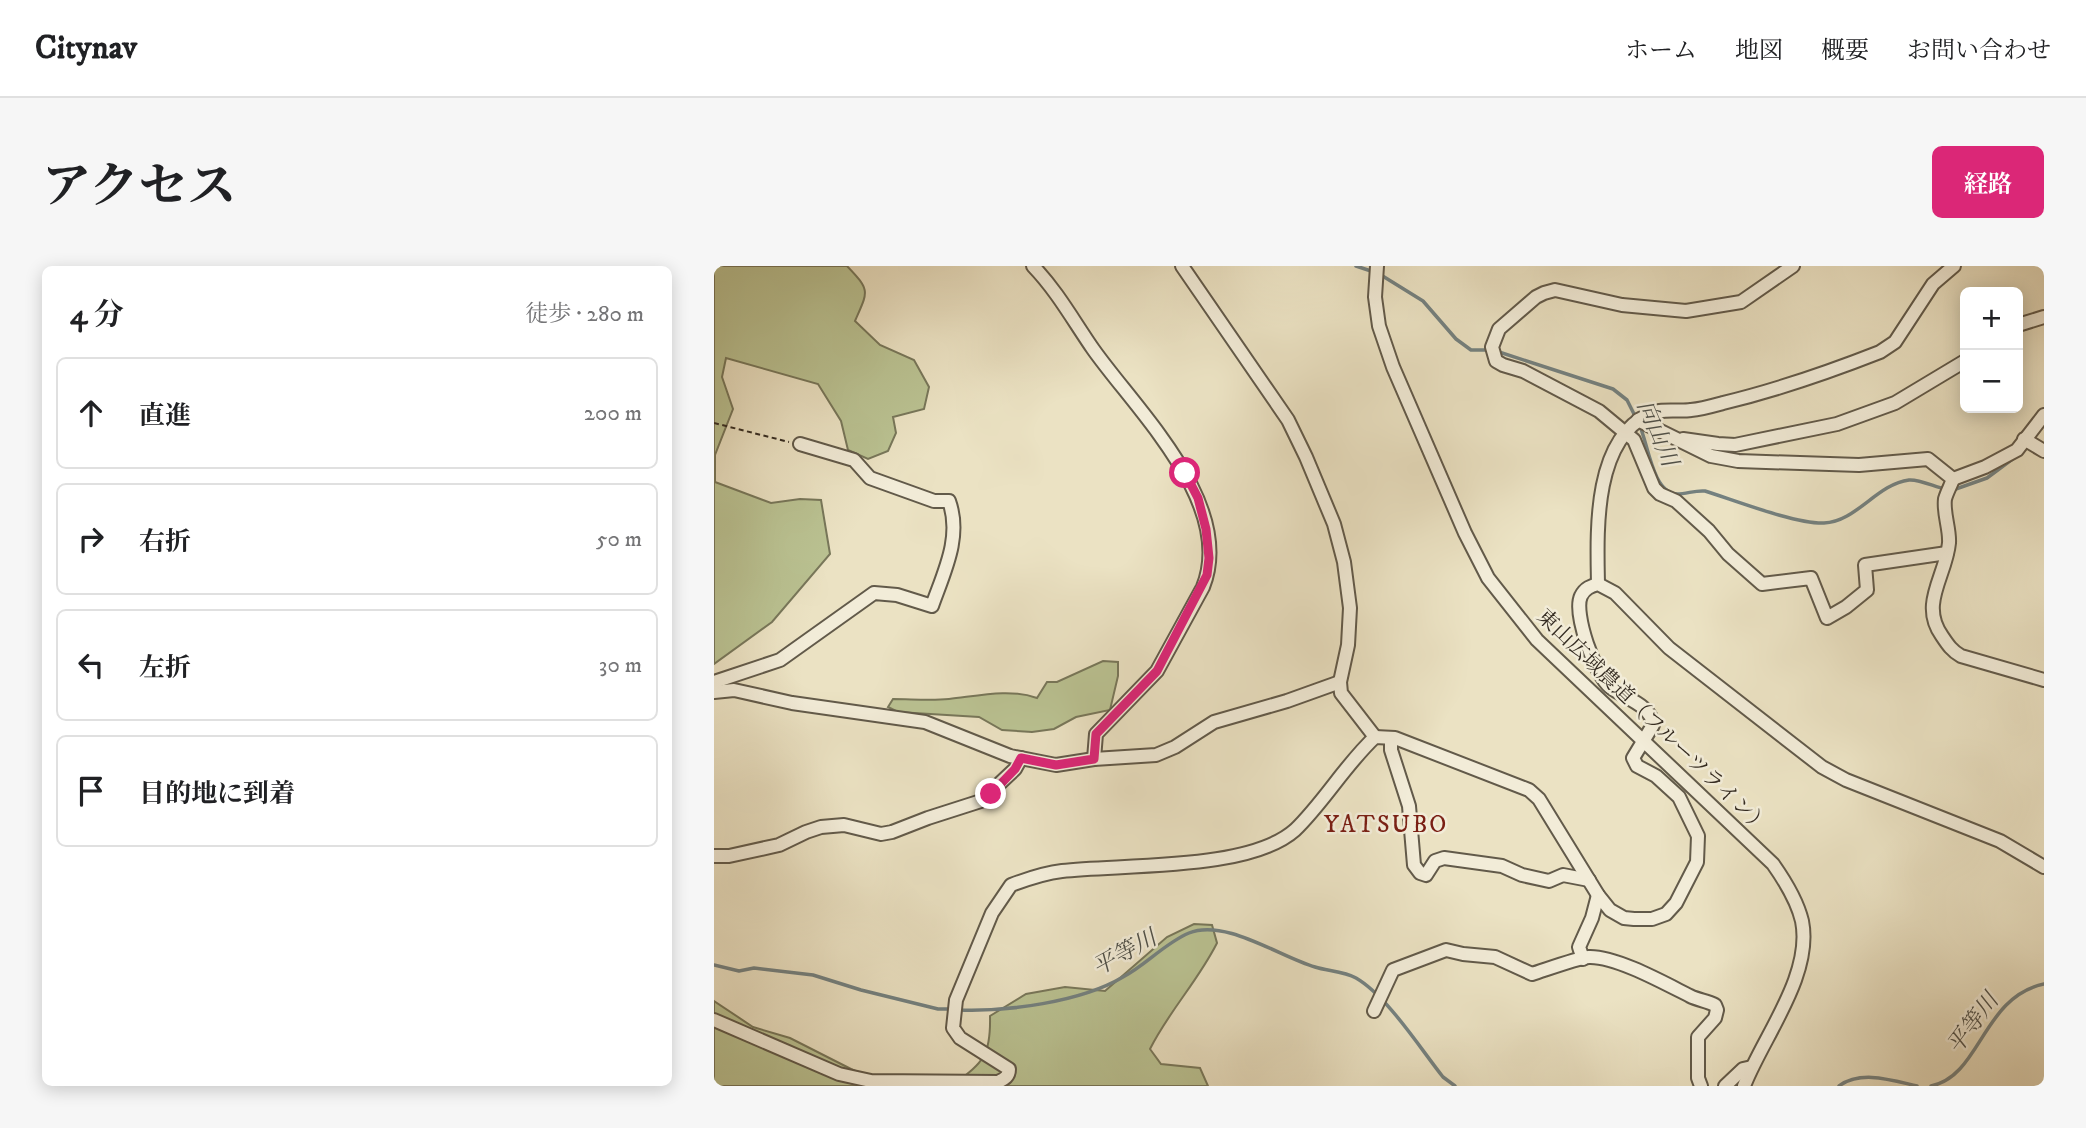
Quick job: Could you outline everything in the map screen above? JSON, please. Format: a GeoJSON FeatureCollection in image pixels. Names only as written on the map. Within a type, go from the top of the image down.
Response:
{"type":"FeatureCollection","features":[{"type":"Feature","properties":{"kind":"street"},"geometry":{"type":"LineString","coordinates":[[1033,266],[1050,284],[1093,349],[1185,473],[1198,498],[1206,529],[1209,558],[1203,587],[1157,671],[1096,734],[1094,759]]}},
{"type":"Feature","properties":{"kind":"street"},"geometry":{"type":"LineString","coordinates":[[1182,266],[1288,420],[1334,524],[1345,562],[1350,608],[1349,645],[1340,682],[1341,693],[1374,737],[1391,738],[1448,757],[1529,790],[1539,799],[1598,895],[1611,910],[1624,918],[1652,919],[1666,914],[1676,903],[1697,862],[1698,836],[1679,797],[1669,786],[1637,766],[1633,758],[1653,725],[1652,719],[1646,710],[1609,687],[1599,674],[1578,607],[1581,596],[1588,587],[1598,584],[1615,593],[1669,648],[1822,767],[1846,780],[2000,841],[2044,867]]}},
{"type":"Feature","properties":{"kind":"street","name":"東山広域農道（フルーツライン）"},"geometry":{"type":"LineString","coordinates":[[1377,266],[1374,287],[1379,326],[1393,367],[1465,533],[1488,578],[1537,640],[1773,864],[1786,883],[1802,922],[1801,964],[1793,987],[1744,1086]]}},
{"type":"Feature","properties":{"kind":"street"},"geometry":{"type":"LineString","coordinates":[[1793,266],[1741,302],[1686,311],[1622,304],[1555,290],[1536,297],[1499,329],[1492,347],[1496,361],[1523,371],[1599,411],[1634,440],[1654,488],[1660,494],[1676,501],[1762,584],[1811,578],[1827,618],[1867,590],[1865,565],[1947,553]]}},
{"type":"Feature","properties":{"kind":"street"},"geometry":{"type":"LineString","coordinates":[[1598,584],[1601,489],[1608,462],[1626,433],[1638,421],[1651,412],[1693,410],[1769,392],[1880,352],[1895,342],[1933,284],[1954,266]]}},
{"type":"Feature","properties":{"kind":"street"},"geometry":{"type":"LineString","coordinates":[[2023,323],[2044,317]]}},
{"type":"Feature","properties":{"kind":"street"},"geometry":{"type":"LineString","coordinates":[[1669,436],[1735,444],[1837,424],[1895,403],[1960,364]]}},
{"type":"Feature","properties":{"kind":"street"},"geometry":{"type":"LineString","coordinates":[[2044,415],[2032,444],[1952,480],[1946,497],[1949,540],[1936,582],[1932,612],[1934,625],[1952,651],[2044,680]]}},
{"type":"Feature","properties":{"kind":"street"},"geometry":{"type":"LineString","coordinates":[[1638,421],[1711,456],[1738,461],[1859,465],[1928,459],[1952,480]]}},
{"type":"Feature","properties":{"kind":"street"},"geometry":{"type":"LineString","coordinates":[[714,682],[780,660],[874,593],[897,595],[932,606],[953,546],[954,515],[949,501],[934,501],[870,478],[854,460],[800,444]]}},
{"type":"Feature","properties":{"kind":"street"},"geometry":{"type":"LineString","coordinates":[[714,691],[734,690],[792,703],[925,722],[1010,756],[1056,765],[1094,759],[1156,755],[1175,747],[1214,722],[1340,682]]}},
{"type":"Feature","properties":{"kind":"street"},"geometry":{"type":"LineString","coordinates":[[714,1020],[839,1074],[871,1081],[971,1084],[1005,1079],[1009,1069],[960,1038],[953,1028],[956,1002],[992,913],[1011,885],[1059,871],[1204,860],[1251,852],[1270,845],[1294,831],[1374,737]]}},
{"type":"Feature","properties":{"kind":"street"},"geometry":{"type":"LineString","coordinates":[[1391,738],[1391,750],[1409,806],[1415,865],[1420,873],[1426,875],[1436,861],[1444,858],[1502,866],[1522,875],[1549,881],[1563,875],[1589,880]]}},
{"type":"Feature","properties":{"kind":"street"},"geometry":{"type":"LineString","coordinates":[[714,856],[729,856],[779,845],[821,827],[844,825],[881,834],[892,832],[981,801],[1015,769],[1021,758]]}},
{"type":"Feature","properties":{"kind":"street"},"geometry":{"type":"LineString","coordinates":[[1583,959],[1579,947],[1592,918],[1598,895]]}},
{"type":"Feature","properties":{"kind":"street"},"geometry":{"type":"LineString","coordinates":[[1375,1008],[1393,970],[1446,950],[1496,957],[1532,974],[1587,957],[1618,963],[1668,984],[1693,998],[1715,1005],[1715,1017],[1698,1037],[1701,1086]]}},
{"type":"Feature","properties":{"kind":"street"},"geometry":{"type":"LineString","coordinates":[[1725,1086],[1743,1069],[1752,1067]]}},
{"type":"Feature","properties":{"kind":"path"},"geometry":{"type":"LineString","coordinates":[[714,423],[800,444]]}},
{"type":"Feature","properties":{"kind":"green space"},"geometry":{"type":"Polygon","coordinates":[[[714,266],[847,266],[864,286],[865,292],[855,321],[880,345],[914,360],[929,387],[924,409],[893,417],[896,433],[888,451],[868,459],[848,450],[841,421],[818,384],[726,358],[722,377],[733,409],[715,455],[715,482],[771,503],[800,499],[821,500],[830,554],[772,622],[714,664],[714,266]]]}},
{"type":"Feature","properties":{"kind":"green space"},"geometry":{"type":"Polygon","coordinates":[[[1103,661],[1118,662],[1118,676],[1110,710],[1076,717],[1054,729],[1032,732],[1002,730],[979,717],[898,712],[888,707],[893,699],[942,700],[1005,693],[1037,698],[1047,682],[1057,682],[1103,661]]]}},
{"type":"Feature","properties":{"kind":"green space"},"geometry":{"type":"Polygon","coordinates":[[[1194,924],[1212,925],[1217,943],[1150,1049],[1161,1064],[1200,1068],[1208,1086],[952,1086],[978,1064],[987,1050],[990,1016],[1026,994],[1065,987],[1105,991],[1167,937],[1194,924]]]}},
{"type":"Feature","properties":{"kind":"green space"},"geometry":{"type":"Polygon","coordinates":[[[714,1001],[753,1027],[790,1038],[890,1086],[714,1086],[714,1001]]]}},
{"type":"Feature","properties":{"kind":"waterway","name":"向山川"},"geometry":{"type":"LineString","coordinates":[[1356,266],[1374,272]]}},
{"type":"Feature","properties":{"kind":"waterway","name":"向山川"},"geometry":{"type":"LineString","coordinates":[[1381,275],[1423,301],[1456,339],[1471,350],[1488,350]]}},
{"type":"Feature","properties":{"kind":"waterway","name":"向山川"},"geometry":{"type":"LineString","coordinates":[[1496,351],[1613,389],[1627,400],[1636,418]]}},
{"type":"Feature","properties":{"kind":"waterway","name":"向山川"},"geometry":{"type":"LineString","coordinates":[[1639,424],[1656,476],[1669,491],[1677,494],[1705,491],[1797,520],[1824,523],[1836,521],[1857,510],[1887,488],[1909,480],[1945,489]]}},
{"type":"Feature","properties":{"kind":"waterway","name":"向山川"},"geometry":{"type":"LineString","coordinates":[[1953,490],[1987,478],[2022,452]]}},
{"type":"Feature","properties":{"kind":"waterway","name":"平等川"},"geometry":{"type":"LineString","coordinates":[[958,1010],[1043,1004],[1086,993],[1106,986],[1131,972],[1189,933],[1219,931],[1252,941],[1315,967],[1356,978],[1368,986],[1391,1010],[1443,1077],[1455,1086]]}},
{"type":"Feature","properties":{"kind":"waterway","name":"平等川"},"geometry":{"type":"LineString","coordinates":[[714,965],[739,971],[754,968],[813,975],[938,1009],[951,1009]]}},
{"type":"Feature","properties":{"kind":"waterway","name":"平等川"},"geometry":{"type":"LineString","coordinates":[[1931,1086],[1948,1079],[1961,1068],[2007,1004],[2023,992],[2044,984]]}},
{"type":"Feature","properties":{"kind":"waterway","name":"平等川"},"geometry":{"type":"LineString","coordinates":[[1839,1086],[1866,1077],[1917,1086]]}},
{"type":"Feature","properties":{"kind":"district","name":"YATSUBO"},"geometry":{"type":"Point","coordinates":[1386,824]}},
{"type":"Feature","properties":{"kind":"route"},"geometry":{"type":"LineString","coordinates":[[991,794],[1015,769],[1021,758],[1056,765],[1094,759],[1096,734],[1101,727],[1157,671],[1207,575],[1209,558],[1206,529],[1198,498],[1185,473]]}}]}
